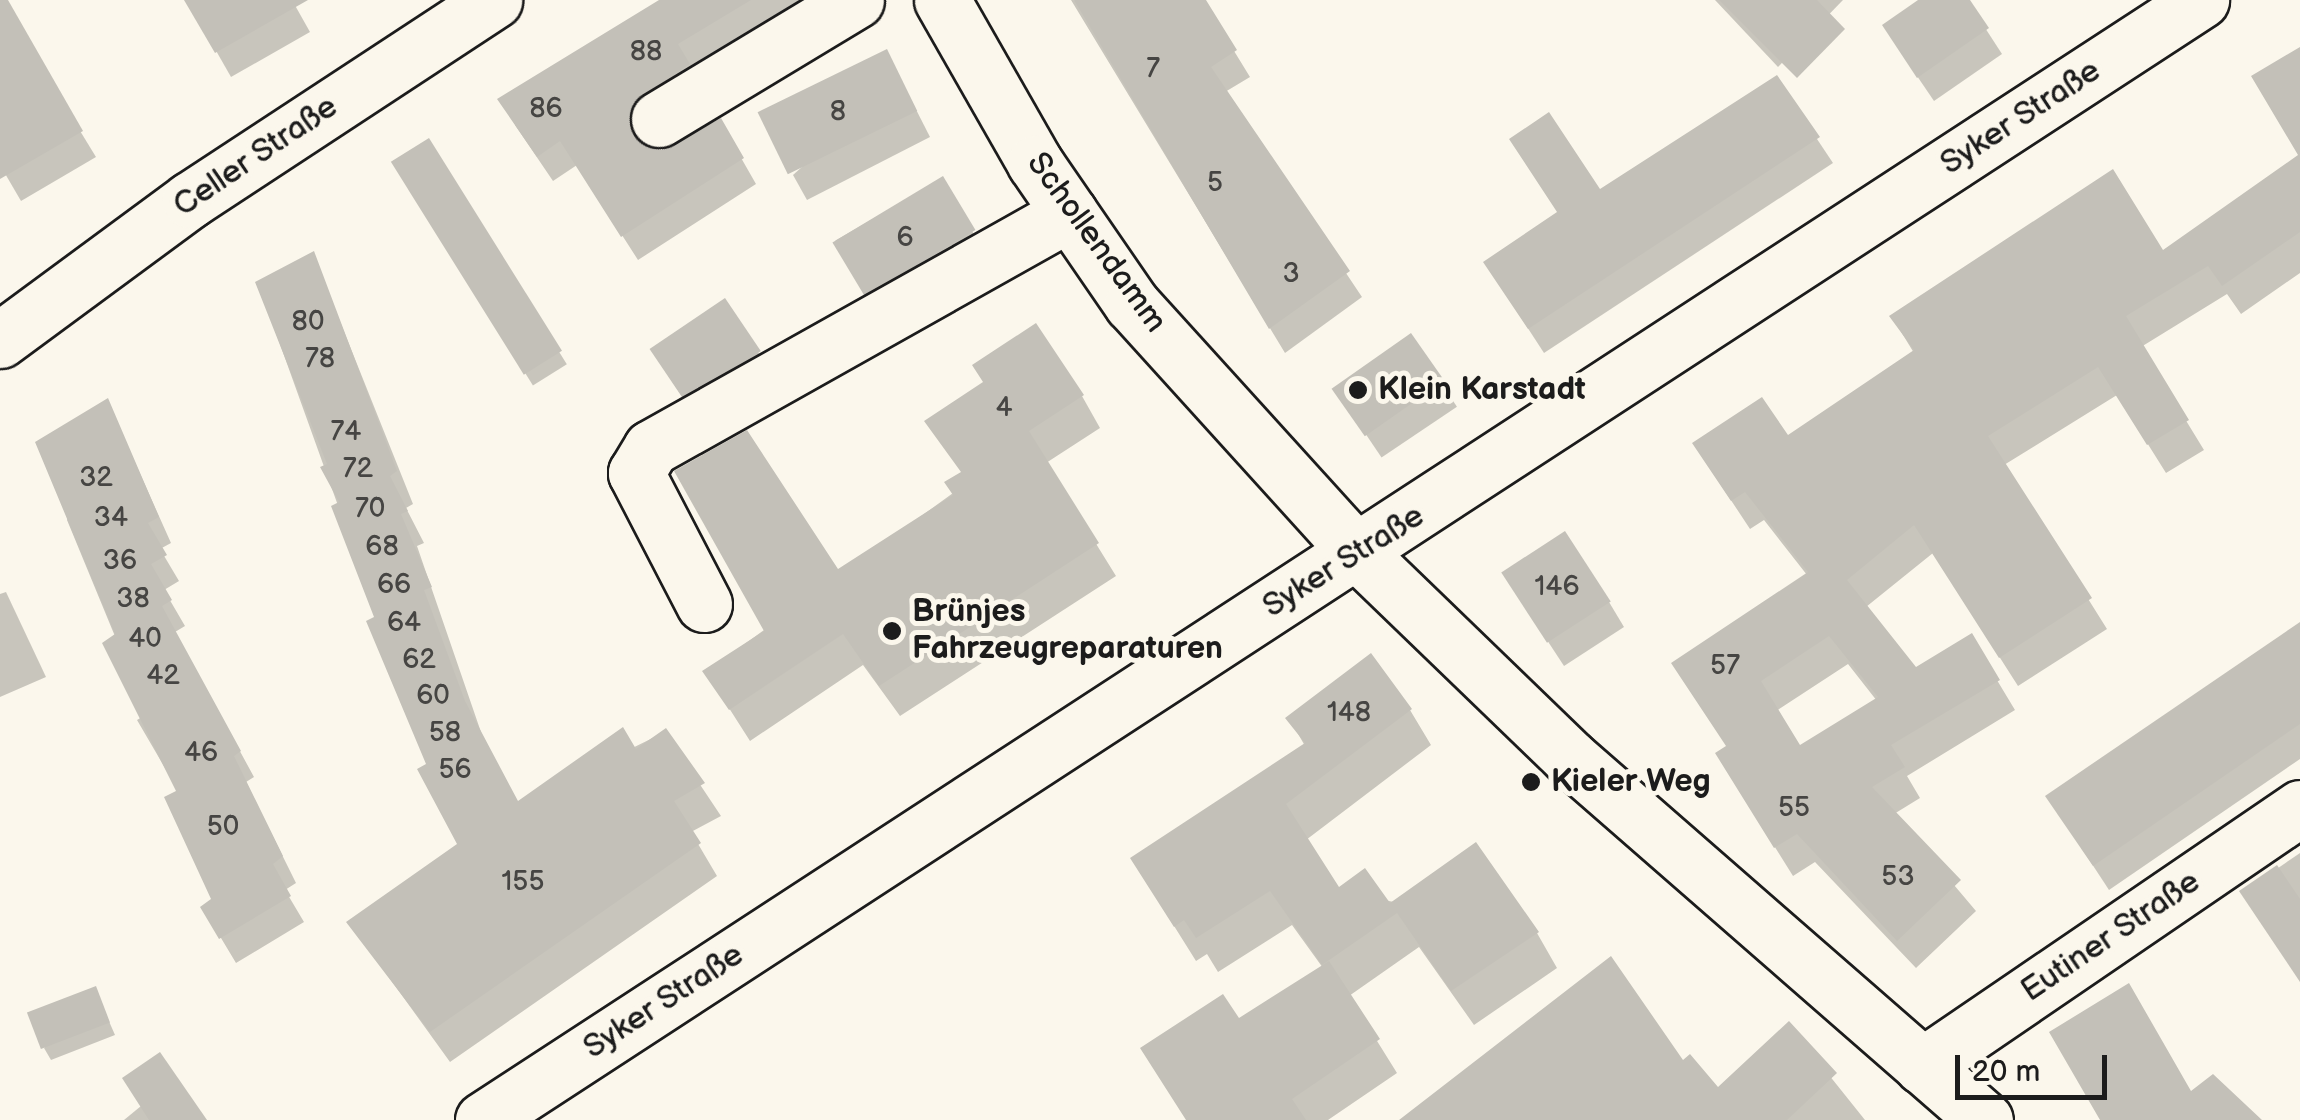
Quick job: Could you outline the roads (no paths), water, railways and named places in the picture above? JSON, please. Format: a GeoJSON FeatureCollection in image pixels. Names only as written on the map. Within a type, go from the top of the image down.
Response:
{"type":"FeatureCollection","features":[{"type":"Feature","properties":{"kind":"street","name":"Celler Straße"},"geometry":{"type":"LineString","coordinates":[[8,316],[494,0]]}},
{"type":"Feature","properties":{"kind":"street"},"geometry":{"type":"LineString","coordinates":[[659,119],[856,0]]}},
{"type":"Feature","properties":{"kind":"street","name":"Schollendamm"},"geometry":{"type":"LineString","coordinates":[[942,0],[1070,212],[1132,304],[1359,554]]}},
{"type":"Feature","properties":{"kind":"street","name":"Syker Straße"},"geometry":{"type":"LineString","coordinates":[[483,1120],[1359,554],[2189,3]]}},
{"type":"Feature","properties":{"kind":"street"},"geometry":{"type":"LineString","coordinates":[[704,604],[636,472],[651,448],[1070,212]]}},
{"type":"Feature","properties":{"kind":"street"},"geometry":{"type":"LineString","coordinates":[[1359,554],[1568,757],[1986,1120]]}},
{"type":"Feature","properties":{"kind":"street","name":"Eutiner Straße"},"geometry":{"type":"LineString","coordinates":[[1922,1066],[2300,808]]}},
{"type":"Feature","properties":{"kind":"place","name":"Klein Karstadt"},"geometry":{"type":"Point","coordinates":[1358,390]}},
{"type":"Feature","properties":{"kind":"place","name":"Brünjes Fahrzeugreparaturen"},"geometry":{"type":"Point","coordinates":[892,631]}},
{"type":"Feature","properties":{"kind":"place","name":"Kieler Weg"},"geometry":{"type":"Point","coordinates":[1531,782]}}]}
